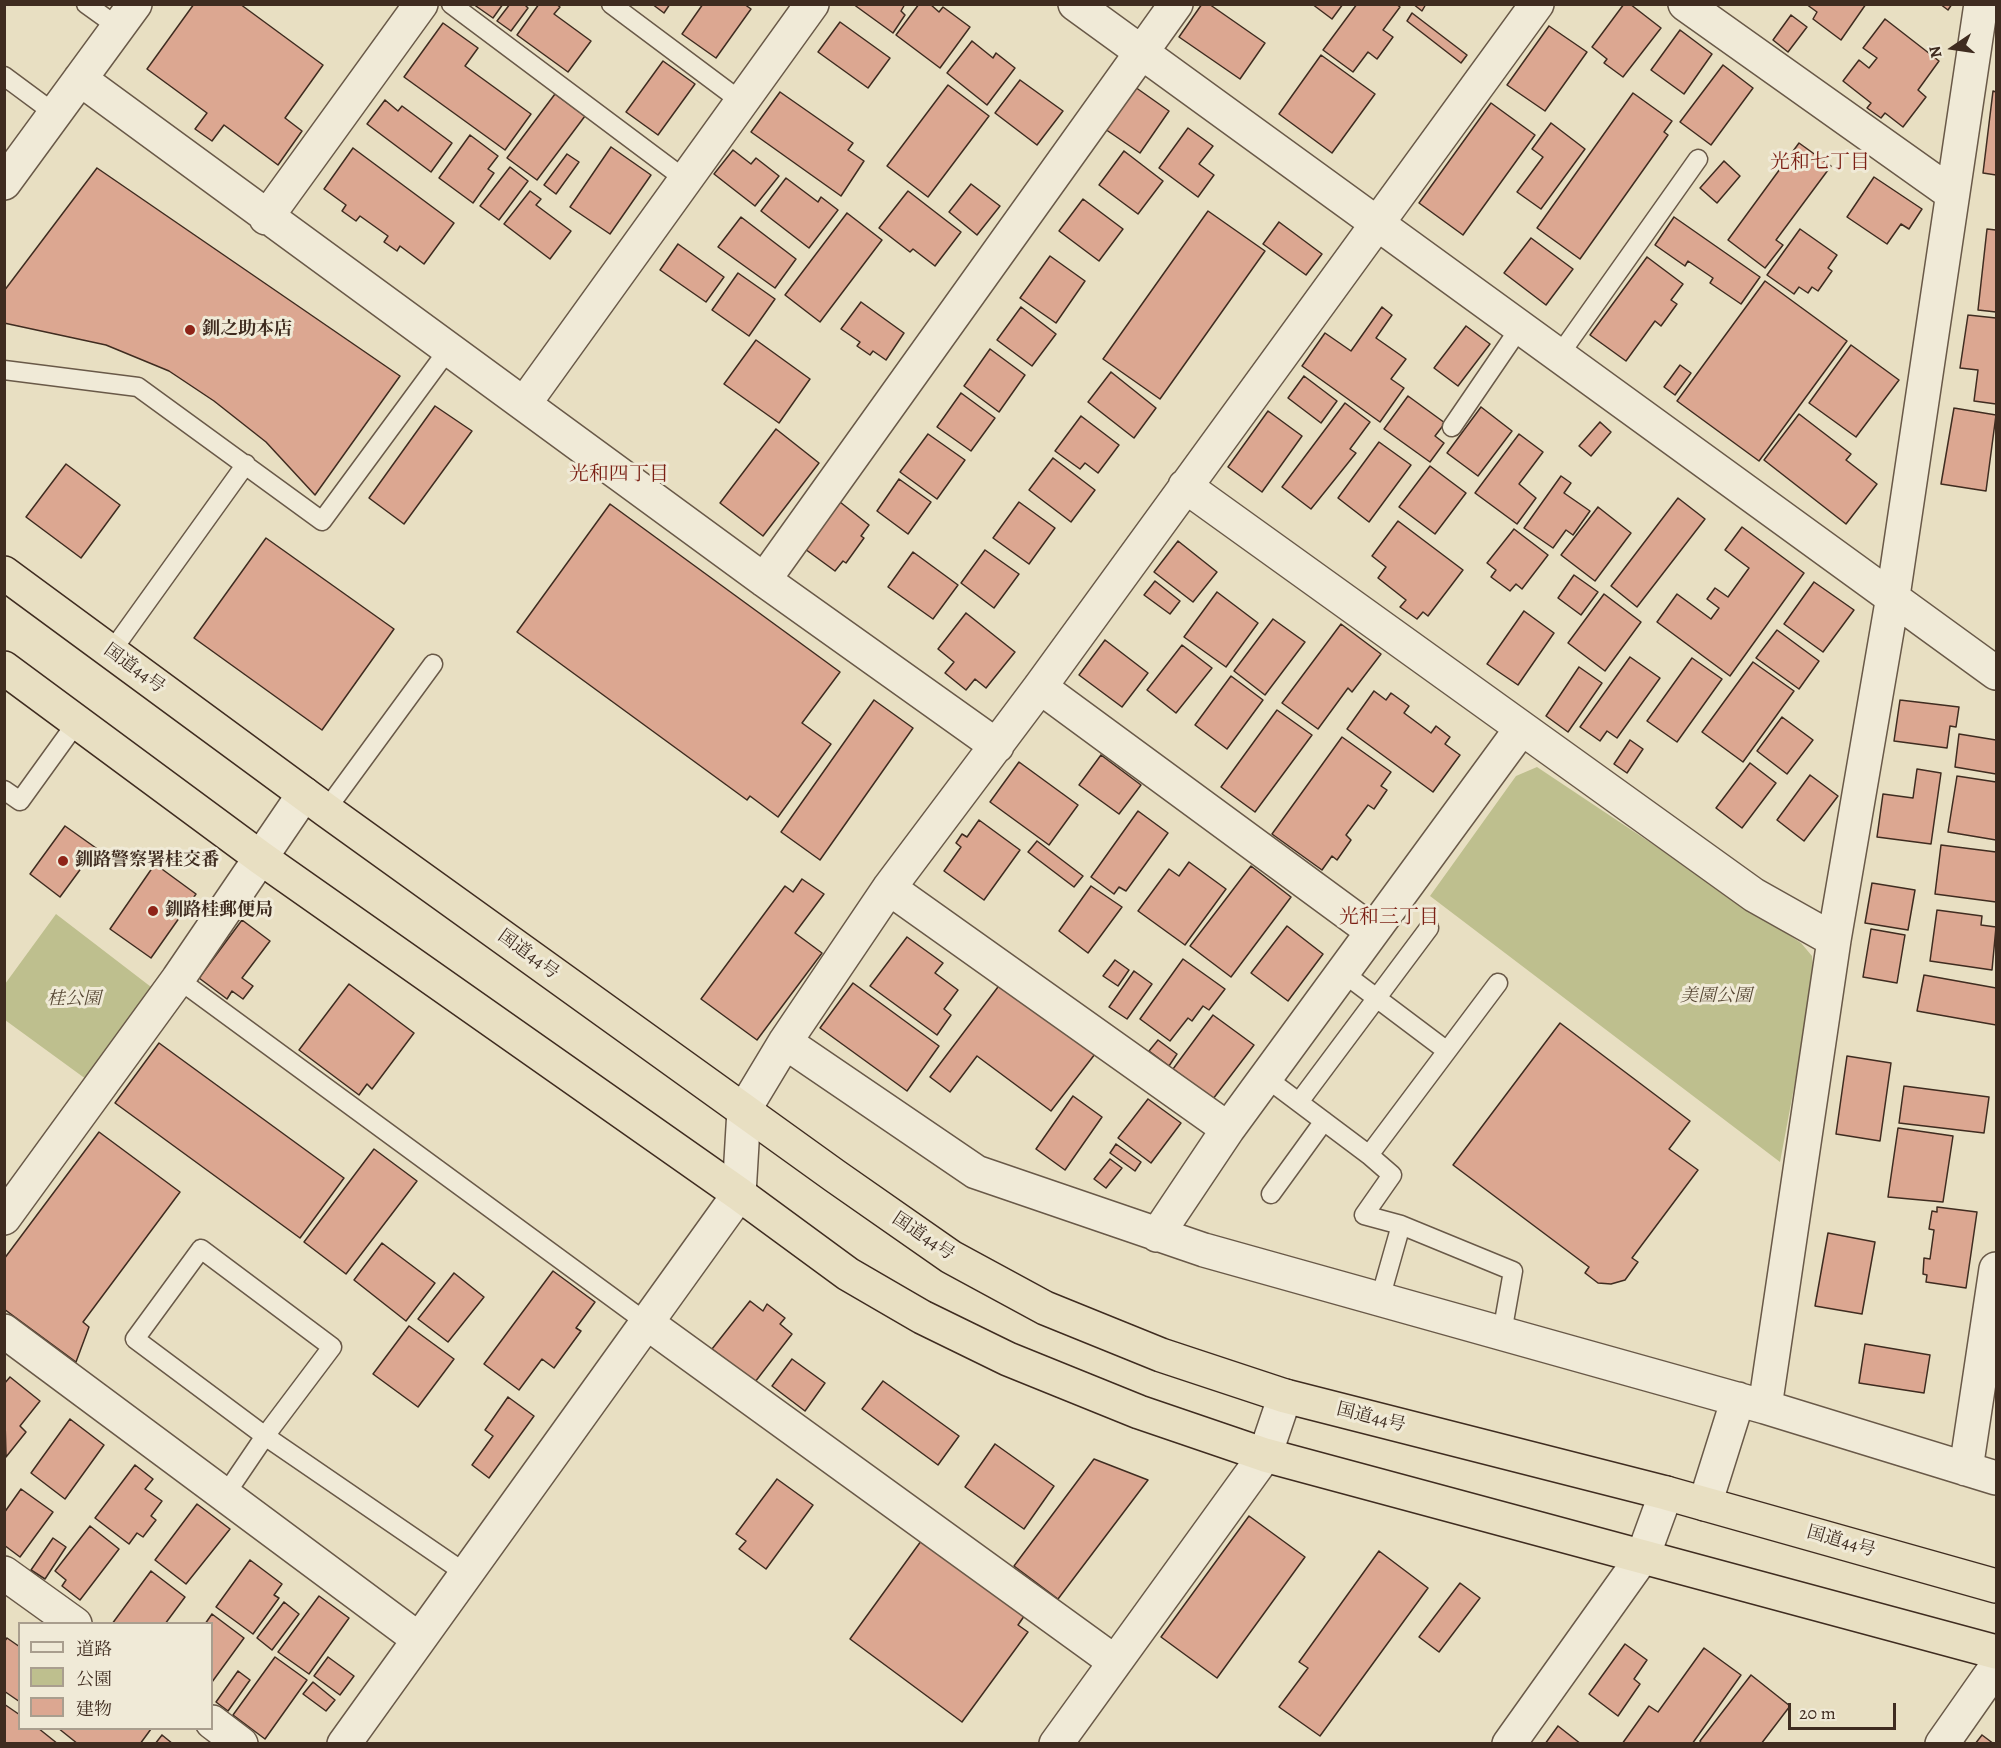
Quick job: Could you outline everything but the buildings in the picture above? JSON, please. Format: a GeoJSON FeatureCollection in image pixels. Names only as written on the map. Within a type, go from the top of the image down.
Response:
{"type":"FeatureCollection","features":[{"type":"Feature","properties":{"kind":"highway","name":"国道44号"},"geometry":{"type":"LineString","coordinates":[[4,573],[315,802],[951,1257],[1045,1308],[1161,1354],[1285,1396],[1666,1493],[1996,1586]]}},
{"type":"Feature","properties":{"kind":"highway"},"geometry":{"type":"LineString","coordinates":[[4,668],[261,858],[739,1194],[848,1274],[922,1317],[1008,1359],[1139,1413],[1265,1455],[1996,1652]]}},
{"type":"Feature","properties":{"kind":"street"},"geometry":{"type":"LineString","coordinates":[[266,218],[421,4]]}},
{"type":"Feature","properties":{"kind":"street"},"geometry":{"type":"LineString","coordinates":[[524,404],[812,4]]}},
{"type":"Feature","properties":{"kind":"street"},"geometry":{"type":"LineString","coordinates":[[1076,4],[1996,673]]}},
{"type":"Feature","properties":{"kind":"street"},"geometry":{"type":"LineString","coordinates":[[764,580],[1176,4]]}},
{"type":"Feature","properties":{"kind":"street"},"geometry":{"type":"LineString","coordinates":[[344,1743],[417,1638],[739,1194],[744,1110],[785,1042],[889,888],[997,746],[1537,4]]}},
{"type":"Feature","properties":{"kind":"street"},"geometry":{"type":"LineString","coordinates":[[1685,4],[1951,193]]}},
{"type":"Feature","properties":{"kind":"street"},"geometry":{"type":"LineString","coordinates":[[1705,1504],[1752,1403],[1893,596],[1951,193],[1981,4]]}},
{"type":"Feature","properties":{"kind":"street"},"geometry":{"type":"LineString","coordinates":[[4,183],[126,16]]}},
{"type":"Feature","properties":{"kind":"street"},"geometry":{"type":"LineString","coordinates":[[80,79],[266,218],[764,580],[997,746]]}},
{"type":"Feature","properties":{"kind":"street"},"geometry":{"type":"LineString","coordinates":[[1185,486],[1754,895],[1834,940]]}},
{"type":"Feature","properties":{"kind":"street"},"geometry":{"type":"LineString","coordinates":[[1040,687],[1372,931]]}},
{"type":"Feature","properties":{"kind":"street"},"geometry":{"type":"LineString","coordinates":[[1157,1235],[1265,1077],[1521,729]]}},
{"type":"Feature","properties":{"kind":"street"},"geometry":{"type":"LineString","coordinates":[[4,1218],[178,979],[261,858],[315,802]]}},
{"type":"Feature","properties":{"kind":"street"},"geometry":{"type":"LineString","coordinates":[[889,888],[1228,1129]]}},
{"type":"Feature","properties":{"kind":"street"},"geometry":{"type":"LineString","coordinates":[[785,1042],[976,1172],[1157,1235],[1752,1403],[1996,1478]]}},
{"type":"Feature","properties":{"kind":"street"},"geometry":{"type":"LineString","coordinates":[[1966,1469],[1996,1269]]}},
{"type":"Feature","properties":{"kind":"street"},"geometry":{"type":"LineString","coordinates":[[647,1323],[1115,1662]]}},
{"type":"Feature","properties":{"kind":"street"},"geometry":{"type":"LineString","coordinates":[[4,1331],[417,1638]]}},
{"type":"Feature","properties":{"kind":"street"},"geometry":{"type":"LineString","coordinates":[[1056,1743],[1265,1455],[1285,1396]]}},
{"type":"Feature","properties":{"kind":"street"},"geometry":{"type":"LineString","coordinates":[[1509,1743],[1643,1556],[1666,1493]]}},
{"type":"Feature","properties":{"kind":"street"},"geometry":{"type":"LineString","coordinates":[[4,1573],[74,1622]]}},
{"type":"Feature","properties":{"kind":"street"},"geometry":{"type":"LineString","coordinates":[[1942,1743],[1996,1667]]}},
{"type":"Feature","properties":{"kind":"street"},"geometry":{"type":"LineString","coordinates":[[213,1723],[242,1743]]}},
{"type":"Feature","properties":{"kind":"lane"},"geometry":{"type":"LineString","coordinates":[[86,4],[126,16]]}},
{"type":"Feature","properties":{"kind":"lane"},"geometry":{"type":"LineString","coordinates":[[451,4],[686,180]]}},
{"type":"Feature","properties":{"kind":"lane"},"geometry":{"type":"LineString","coordinates":[[610,4],[742,102]]}},
{"type":"Feature","properties":{"kind":"lane"},"geometry":{"type":"LineString","coordinates":[[4,76],[54,113]]}},
{"type":"Feature","properties":{"kind":"lane"},"geometry":{"type":"LineString","coordinates":[[1560,354],[1698,159]]}},
{"type":"Feature","properties":{"kind":"lane"},"geometry":{"type":"LineString","coordinates":[[1452,427],[1521,326]]}},
{"type":"Feature","properties":{"kind":"lane"},"geometry":{"type":"LineString","coordinates":[[4,370],[138,387],[322,521],[448,350]]}},
{"type":"Feature","properties":{"kind":"lane"},"geometry":{"type":"LineString","coordinates":[[111,652],[246,464]]}},
{"type":"Feature","properties":{"kind":"lane"},"geometry":{"type":"LineString","coordinates":[[315,802],[434,664]]}},
{"type":"Feature","properties":{"kind":"lane"},"geometry":{"type":"LineString","coordinates":[[4,790],[20,801],[77,722]]}},
{"type":"Feature","properties":{"kind":"lane"},"geometry":{"type":"LineString","coordinates":[[1299,1102],[1429,928]]}},
{"type":"Feature","properties":{"kind":"lane"},"geometry":{"type":"LineString","coordinates":[[1342,972],[1447,1051]]}},
{"type":"Feature","properties":{"kind":"lane"},"geometry":{"type":"LineString","coordinates":[[178,979],[647,1323]]}},
{"type":"Feature","properties":{"kind":"lane"},"geometry":{"type":"LineString","coordinates":[[1369,1155],[1498,983]]}},
{"type":"Feature","properties":{"kind":"lane"},"geometry":{"type":"LineString","coordinates":[[1265,1077],[1392,1175],[1364,1215],[1401,1226],[1513,1271],[1502,1333]]}},
{"type":"Feature","properties":{"kind":"lane"},"geometry":{"type":"LineString","coordinates":[[1271,1194],[1324,1122]]}},
{"type":"Feature","properties":{"kind":"lane"},"geometry":{"type":"LineString","coordinates":[[1380,1299],[1401,1226]]}},
{"type":"Feature","properties":{"kind":"lane"},"geometry":{"type":"LineString","coordinates":[[225,1495],[266,1436],[332,1347],[201,1249],[135,1339],[266,1436],[465,1573]]}},
{"type":"Feature","properties":{"kind":"green space","name":"美園公園"},"geometry":{"type":"Polygon","coordinates":[[[1537,767],[1801,943],[1812,956],[1814,981],[1780,1162],[1430,896],[1516,776],[1537,767]]]}},
{"type":"Feature","properties":{"kind":"green space","name":"桂公園"},"geometry":{"type":"Polygon","coordinates":[[[56,914],[155,990],[90,1082],[5,1020],[5,984],[56,914]]]}},
{"type":"Feature","properties":{"kind":"place","name":"釧之助本店"},"geometry":{"type":"Point","coordinates":[190,330]}},
{"type":"Feature","properties":{"kind":"place","name":"釧路警察署桂交番"},"geometry":{"type":"Point","coordinates":[63,861]}},
{"type":"Feature","properties":{"kind":"place","name":"釧路桂郵便局"},"geometry":{"type":"Point","coordinates":[153,911]}},
{"type":"Feature","properties":{"kind":"district","name":"光和七丁目"},"geometry":{"type":"Point","coordinates":[1820,163]}},
{"type":"Feature","properties":{"kind":"district","name":"光和四丁目"},"geometry":{"type":"Point","coordinates":[619,475]}},
{"type":"Feature","properties":{"kind":"district","name":"光和三丁目"},"geometry":{"type":"Point","coordinates":[1389,918]}}]}
